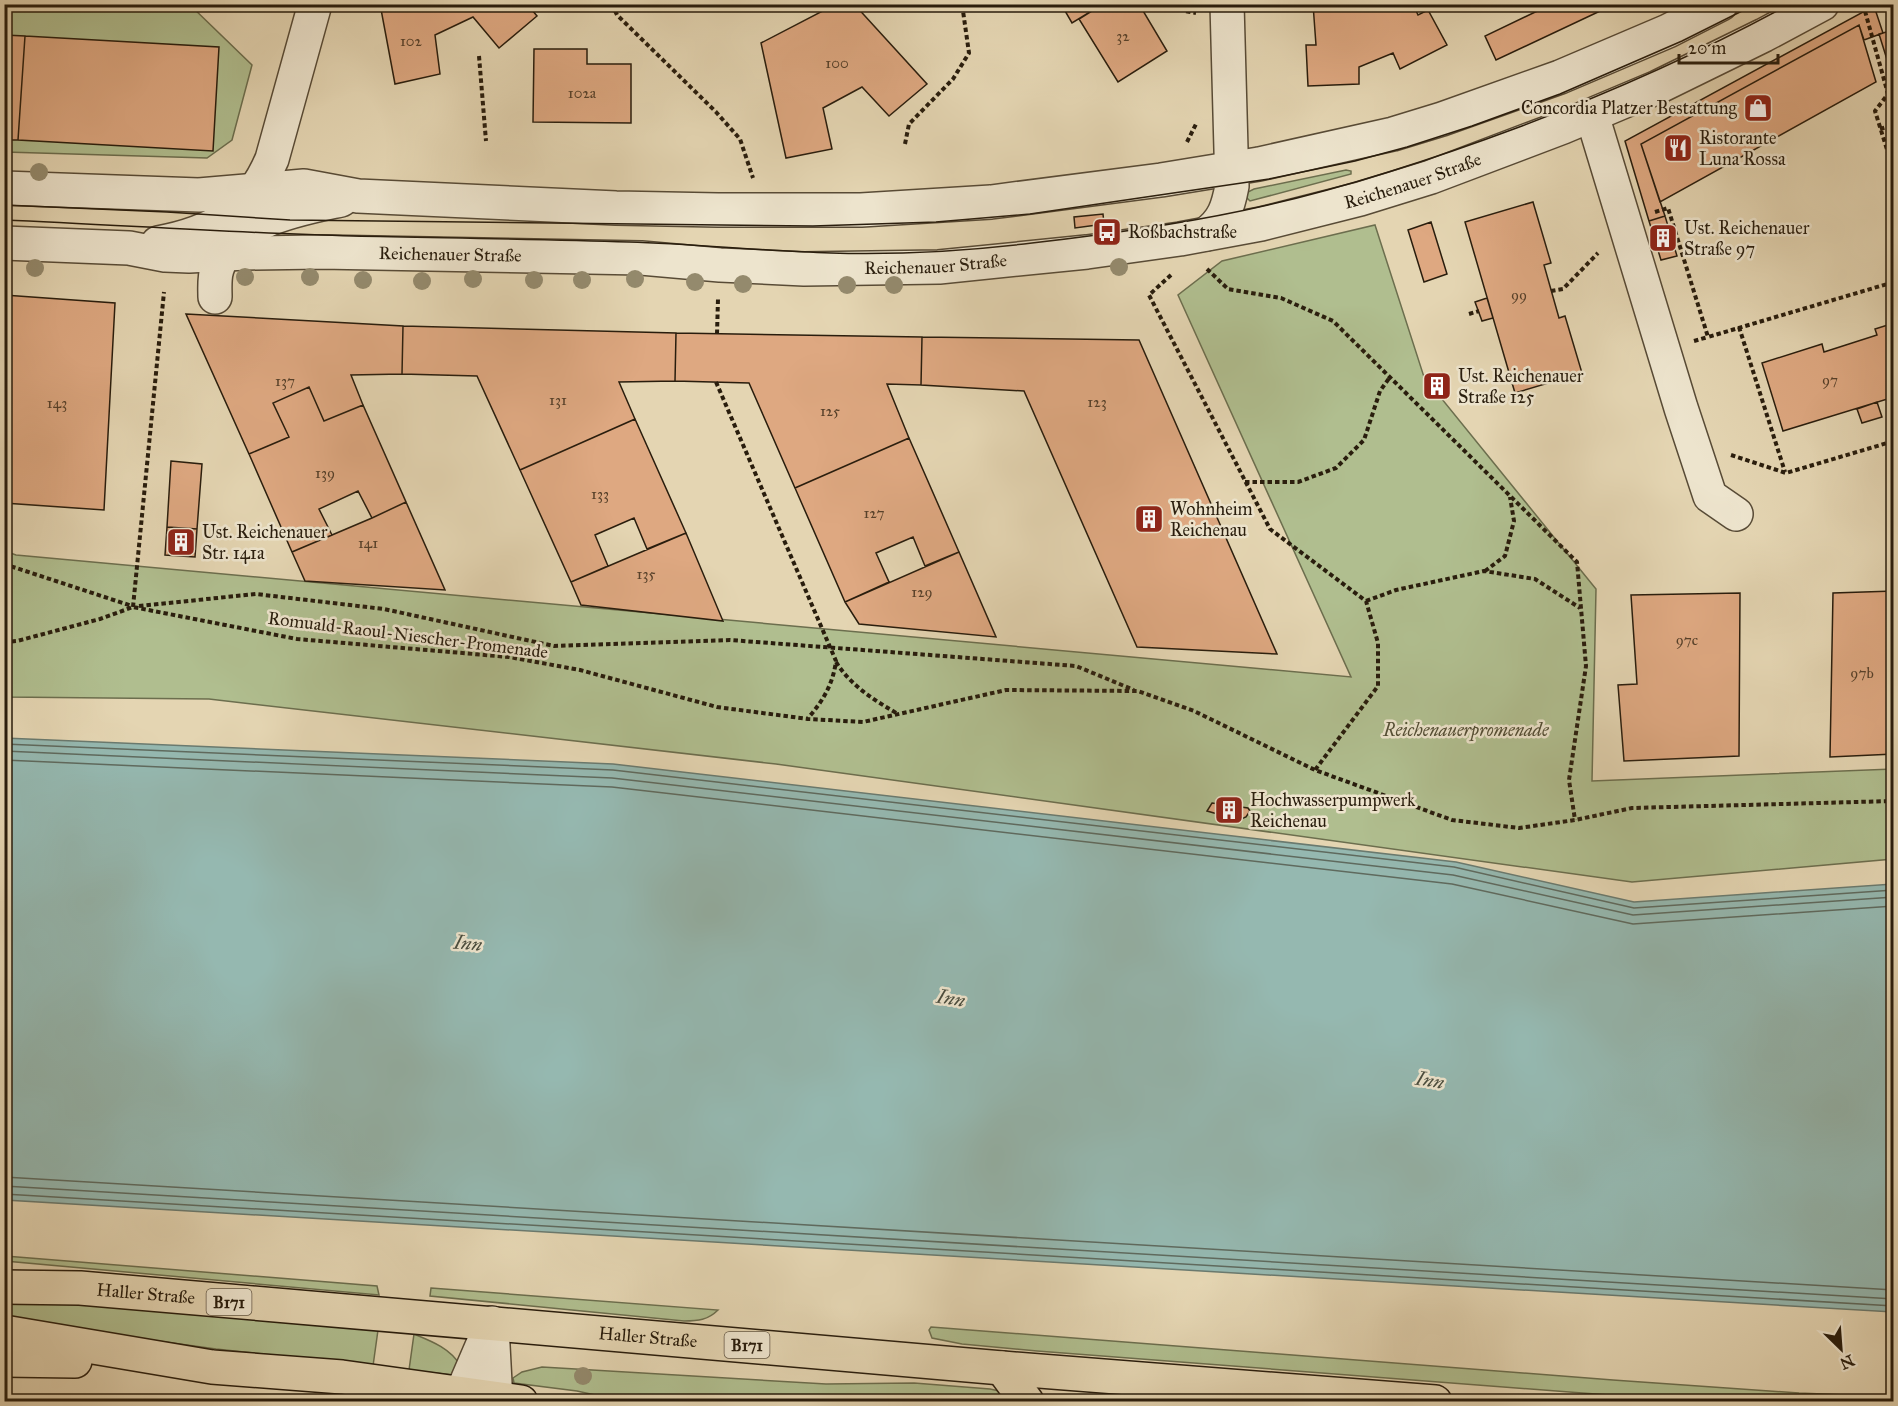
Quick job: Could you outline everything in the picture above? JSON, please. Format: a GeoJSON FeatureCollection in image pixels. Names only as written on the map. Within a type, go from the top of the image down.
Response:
{"type":"FeatureCollection","features":[{"type":"Feature","properties":{"kind":"main road"},"geometry":{"type":"LineString","coordinates":[[4,1277],[80,1288]]}},
{"type":"Feature","properties":{"kind":"main road","name":"Haller Straße"},"geometry":{"type":"LineString","coordinates":[[4,1287],[80,1288],[1002,1368],[1435,1401]]}},
{"type":"Feature","properties":{"kind":"main road"},"geometry":{"type":"LineString","coordinates":[[4,1332],[212,1367],[342,1377],[459,1397],[505,1400]]}},
{"type":"Feature","properties":{"kind":"main road"},"geometry":{"type":"LineString","coordinates":[[4,1360],[158,1359]]}},
{"type":"Feature","properties":{"kind":"main road"},"geometry":{"type":"LineString","coordinates":[[1002,1368],[1028,1401]]}},
{"type":"Feature","properties":{"kind":"street"},"geometry":{"type":"LineString","coordinates":[[129,248],[186,237],[209,229],[240,208],[256,190],[265,176],[277,141],[315,4]]}},
{"type":"Feature","properties":{"kind":"street"},"geometry":{"type":"LineString","coordinates":[[4,188],[199,195],[304,186],[358,196],[616,208],[861,210],[992,202],[1233,169],[1343,147],[1442,120],[1511,96],[1607,58],[1720,4]]}},
{"type":"Feature","properties":{"kind":"street","name":"Reichenauer Straße"},"geometry":{"type":"LineString","coordinates":[[4,243],[129,248],[165,255],[321,252],[632,258],[804,269],[939,267],[1087,252],[1203,248],[1308,213],[1398,188],[1592,115],[1711,62],[1822,4]]}},
{"type":"Feature","properties":{"kind":"street"},"geometry":{"type":"LineString","coordinates":[[1203,248],[1225,214],[1233,169],[1215,9]]}},
{"type":"Feature","properties":{"kind":"street"},"geometry":{"type":"LineString","coordinates":[[1592,115],[1710,496],[1736,514]]}},
{"type":"Feature","properties":{"kind":"street"},"geometry":{"type":"LineString","coordinates":[[277,141],[288,166],[304,186]]}},
{"type":"Feature","properties":{"kind":"street"},"geometry":{"type":"LineString","coordinates":[[215,297],[218,267],[225,254],[240,237],[259,224],[294,211],[358,196]]}},
{"type":"Feature","properties":{"kind":"street"},"geometry":{"type":"LineString","coordinates":[[459,1397],[492,1323]]}},
{"type":"Feature","properties":{"kind":"street"},"geometry":{"type":"LineString","coordinates":[[492,1323],[505,1400]]}},
{"type":"Feature","properties":{"kind":"path"},"geometry":{"type":"LineString","coordinates":[[612,4],[617,15],[716,112],[740,140],[753,180]]}},
{"type":"Feature","properties":{"kind":"path"},"geometry":{"type":"LineString","coordinates":[[905,144],[909,124],[953,79],[969,53],[963,11],[958,4]]}},
{"type":"Feature","properties":{"kind":"path"},"geometry":{"type":"LineString","coordinates":[[1173,4],[1185,11],[1215,9]]}},
{"type":"Feature","properties":{"kind":"path"},"geometry":{"type":"LineString","coordinates":[[1863,4],[1888,94],[1875,111],[1893,172]]}},
{"type":"Feature","properties":{"kind":"path"},"geometry":{"type":"LineString","coordinates":[[479,56],[486,141]]}},
{"type":"Feature","properties":{"kind":"path"},"geometry":{"type":"LineString","coordinates":[[1880,129],[1893,125]]}},
{"type":"Feature","properties":{"kind":"path"},"geometry":{"type":"LineString","coordinates":[[1668,208],[1708,337],[1893,282]]}},
{"type":"Feature","properties":{"kind":"path"},"geometry":{"type":"LineString","coordinates":[[1203,248],[1228,289],[1281,298],[1333,321],[1577,562],[1586,666],[1569,780],[1575,820]]}},
{"type":"Feature","properties":{"kind":"path"},"geometry":{"type":"LineString","coordinates":[[1179,269],[1149,296],[1270,529],[1366,601],[1378,643],[1378,686],[1315,770]]}},
{"type":"Feature","properties":{"kind":"path"},"geometry":{"type":"LineString","coordinates":[[1551,291],[1563,289]]}},
{"type":"Feature","properties":{"kind":"path"},"geometry":{"type":"LineString","coordinates":[[133,607],[165,292]]}},
{"type":"Feature","properties":{"kind":"path"},"geometry":{"type":"LineString","coordinates":[[717,334],[718,303]]}},
{"type":"Feature","properties":{"kind":"path"},"geometry":{"type":"LineString","coordinates":[[1469,314],[1479,311]]}},
{"type":"Feature","properties":{"kind":"path"},"geometry":{"type":"LineString","coordinates":[[1739,327],[1786,472],[1893,441]]}},
{"type":"Feature","properties":{"kind":"path"},"geometry":{"type":"LineString","coordinates":[[1245,482],[1298,482],[1336,468],[1364,440],[1380,391],[1390,377]]}},
{"type":"Feature","properties":{"kind":"path"},"geometry":{"type":"LineString","coordinates":[[716,382],[836,662],[845,676],[859,689],[899,715]]}},
{"type":"Feature","properties":{"kind":"path"},"geometry":{"type":"LineString","coordinates":[[1484,571],[1505,556],[1514,521],[1510,495]]}},
{"type":"Feature","properties":{"kind":"path","name":"Romuald-Raoul-Niescher-Promenade"},"geometry":{"type":"LineString","coordinates":[[4,564],[133,607],[297,639],[509,657],[580,670],[717,707],[808,719],[863,722],[1006,690],[1138,691],[1194,711],[1315,770],[1452,820],[1519,828],[1575,820],[1632,808],[1893,801]]}},
{"type":"Feature","properties":{"kind":"path"},"geometry":{"type":"LineString","coordinates":[[1366,601],[1396,590],[1484,571],[1535,579],[1581,609]]}},
{"type":"Feature","properties":{"kind":"path"},"geometry":{"type":"LineString","coordinates":[[4,642],[17,641],[100,619],[133,607],[256,594],[384,609],[554,646],[730,639],[1076,666],[1138,691]]}},
{"type":"Feature","properties":{"kind":"path"},"geometry":{"type":"LineString","coordinates":[[808,719],[828,691],[836,662]]}},
{"type":"Feature","properties":{"kind":"green space"},"geometry":{"type":"Polygon","coordinates":[[[5,5],[190,5],[252,65],[232,140],[207,158],[5,152],[5,5]]]}},
{"type":"Feature","properties":{"kind":"green space"},"geometry":{"type":"Polygon","coordinates":[[[1346,170],[1351,171],[1351,174],[1250,201],[1246,197],[1248,192],[1254,189],[1346,170]]]}},
{"type":"Feature","properties":{"kind":"green space","name":"Reichenauerpromenade"},"geometry":{"type":"Polygon","coordinates":[[[1375,225],[1424,377],[1596,589],[1592,781],[1893,769],[1893,859],[1632,882],[776,764],[209,699],[5,697],[5,551],[16,555],[1351,677],[1178,295],[1222,261],[1375,225]]]}},
{"type":"Feature","properties":{"kind":"green space"},"geometry":{"type":"Polygon","coordinates":[[[5,1256],[377,1286],[379,1295],[5,1261],[5,1256]]]}},
{"type":"Feature","properties":{"kind":"green space"},"geometry":{"type":"Polygon","coordinates":[[[431,1288],[718,1310],[702,1319],[684,1321],[430,1296],[431,1288]]]}},
{"type":"Feature","properties":{"kind":"green space"},"geometry":{"type":"Polygon","coordinates":[[[5,1300],[50,1301],[378,1330],[373,1366],[216,1349],[5,1320],[5,1300]]]}},
{"type":"Feature","properties":{"kind":"green space"},"geometry":{"type":"Polygon","coordinates":[[[931,1327],[1613,1380],[1893,1397],[1893,1401],[1673,1400],[962,1344],[932,1338],[929,1330],[931,1327]]]}},
{"type":"Feature","properties":{"kind":"green space"},"geometry":{"type":"Polygon","coordinates":[[[414,1334],[440,1346],[456,1359],[460,1365],[453,1375],[409,1370],[414,1334]]]}},
{"type":"Feature","properties":{"kind":"green space"},"geometry":{"type":"Polygon","coordinates":[[[542,1367],[826,1384],[914,1383],[990,1389],[1004,1392],[1011,1401],[626,1402],[577,1391],[514,1383],[513,1378],[522,1372],[542,1367]]]}},
{"type":"Feature","properties":{"kind":"water","name":"Inn"},"geometry":{"type":"Polygon","coordinates":[[[4,738],[613,764],[1456,862],[1634,902],[1893,884],[1893,1312],[5,1200],[4,738]]]}},
{"type":"Feature","properties":{"kind":"building"},"geometry":{"type":"Polygon","coordinates":[[[380,4],[527,4],[537,16],[499,48],[473,17],[435,35],[440,74],[395,84],[380,4]]]}},
{"type":"Feature","properties":{"kind":"building"},"geometry":{"type":"Polygon","coordinates":[[[836,4],[854,4],[927,84],[889,116],[862,87],[823,108],[832,149],[786,158],[761,43],[836,4]]]}},
{"type":"Feature","properties":{"kind":"building"},"geometry":{"type":"Polygon","coordinates":[[[1061,4],[1103,4],[1072,23],[1061,4]]]}},
{"type":"Feature","properties":{"kind":"building"},"geometry":{"type":"Polygon","coordinates":[[[1103,4],[1139,4],[1167,51],[1118,82],[1079,19],[1103,4]]]}},
{"type":"Feature","properties":{"kind":"building"},"geometry":{"type":"Polygon","coordinates":[[[1313,4],[1413,4],[1418,15],[1428,10],[1447,45],[1400,69],[1393,53],[1359,67],[1359,84],[1308,86],[1306,45],[1316,45],[1313,4]]]}},
{"type":"Feature","properties":{"kind":"building"},"geometry":{"type":"Polygon","coordinates":[[[1552,4],[1615,4],[1496,60],[1485,36],[1552,4]]]}},
{"type":"Feature","properties":{"kind":"building"},"geometry":{"type":"Polygon","coordinates":[[[1874,6],[1883,33],[1864,40],[1859,25],[1641,144],[1665,216],[1649,221],[1625,141],[1874,6]]]}},
{"type":"Feature","properties":{"kind":"building"},"geometry":{"type":"Polygon","coordinates":[[[1859,25],[1876,82],[1660,202],[1641,144],[1859,25]]]}},
{"type":"Feature","properties":{"kind":"building"},"geometry":{"type":"Polygon","coordinates":[[[1894,30],[1894,82],[1879,34],[1894,30]]]}},
{"type":"Feature","properties":{"kind":"building"},"geometry":{"type":"Polygon","coordinates":[[[4,35],[25,36],[18,140],[4,140],[4,35]]]}},
{"type":"Feature","properties":{"kind":"building"},"geometry":{"type":"Polygon","coordinates":[[[25,36],[219,47],[213,151],[18,140],[25,36]]]}},
{"type":"Feature","properties":{"kind":"building"},"geometry":{"type":"Polygon","coordinates":[[[534,49],[587,49],[587,64],[631,64],[631,123],[533,122],[534,49]]]}},
{"type":"Feature","properties":{"kind":"building"},"geometry":{"type":"Polygon","coordinates":[[[1533,202],[1551,263],[1544,265],[1559,318],[1565,316],[1582,373],[1515,393],[1465,222],[1533,202]]]}},
{"type":"Feature","properties":{"kind":"building"},"geometry":{"type":"Polygon","coordinates":[[[1103,214],[1104,224],[1075,228],[1074,217],[1103,214]]]}},
{"type":"Feature","properties":{"kind":"building","name":"Ust. Reichenauer Straße 97"},"geometry":{"type":"Polygon","coordinates":[[[1665,216],[1677,256],[1661,260],[1649,221],[1665,216]]]}},
{"type":"Feature","properties":{"kind":"building"},"geometry":{"type":"Polygon","coordinates":[[[1431,222],[1447,274],[1424,282],[1408,230],[1431,222]]]}},
{"type":"Feature","properties":{"kind":"building"},"geometry":{"type":"Polygon","coordinates":[[[4,295],[115,303],[104,510],[4,503],[4,295]]]}},
{"type":"Feature","properties":{"kind":"building"},"geometry":{"type":"Polygon","coordinates":[[[1487,298],[1493,318],[1482,321],[1475,302],[1487,298]]]}},
{"type":"Feature","properties":{"kind":"building"},"geometry":{"type":"Polygon","coordinates":[[[186,314],[403,326],[402,374],[351,375],[363,405],[324,421],[309,387],[273,403],[289,437],[249,454],[186,314]]]}},
{"type":"Feature","properties":{"kind":"building"},"geometry":{"type":"Polygon","coordinates":[[[1894,323],[1894,397],[1783,431],[1762,363],[1822,344],[1824,352],[1877,335],[1875,329],[1894,323]]]}},
{"type":"Feature","properties":{"kind":"building"},"geometry":{"type":"Polygon","coordinates":[[[403,326],[676,333],[675,381],[619,382],[635,419],[520,470],[477,376],[402,374],[403,326]]]}},
{"type":"Feature","properties":{"kind":"building"},"geometry":{"type":"Polygon","coordinates":[[[676,333],[922,337],[921,385],[887,384],[909,438],[795,488],[749,383],[675,381],[676,333]]]}},
{"type":"Feature","properties":{"kind":"building","name":"Wohnheim Reichenau"},"geometry":{"type":"Polygon","coordinates":[[[922,337],[1139,340],[1277,654],[1137,647],[1024,391],[921,385],[922,337]]]}},
{"type":"Feature","properties":{"kind":"building","name":"Ust. Reichenauer Straße 125"},"geometry":{"type":"Polygon","coordinates":[[[1436,374],[1449,390],[1439,399],[1425,383],[1436,374]]]}},
{"type":"Feature","properties":{"kind":"building"},"geometry":{"type":"Polygon","coordinates":[[[309,387],[324,421],[363,405],[406,502],[372,518],[358,491],[319,509],[332,535],[292,552],[249,454],[289,437],[273,403],[309,387]]]}},
{"type":"Feature","properties":{"kind":"building"},"geometry":{"type":"Polygon","coordinates":[[[1877,402],[1882,417],[1862,423],[1857,409],[1877,402]]]}},
{"type":"Feature","properties":{"kind":"building"},"geometry":{"type":"Polygon","coordinates":[[[635,419],[686,533],[647,549],[634,518],[595,535],[608,566],[571,582],[520,470],[635,419]]]}},
{"type":"Feature","properties":{"kind":"building"},"geometry":{"type":"Polygon","coordinates":[[[909,438],[959,552],[925,566],[913,537],[876,553],[889,582],[845,602],[795,488],[909,438]]]}},
{"type":"Feature","properties":{"kind":"building"},"geometry":{"type":"Polygon","coordinates":[[[171,461],[202,464],[197,529],[167,527],[171,461]]]}},
{"type":"Feature","properties":{"kind":"building"},"geometry":{"type":"Polygon","coordinates":[[[406,502],[445,590],[305,581],[292,552],[406,502]]]}},
{"type":"Feature","properties":{"kind":"building","name":"Ust. Reichenauer Str. 141a"},"geometry":{"type":"Polygon","coordinates":[[[167,527],[197,529],[195,557],[165,555],[167,527]]]}},
{"type":"Feature","properties":{"kind":"building"},"geometry":{"type":"Polygon","coordinates":[[[686,533],[723,621],[581,605],[571,582],[686,533]]]}},
{"type":"Feature","properties":{"kind":"building"},"geometry":{"type":"Polygon","coordinates":[[[959,552],[996,637],[859,624],[845,602],[959,552]]]}},
{"type":"Feature","properties":{"kind":"building"},"geometry":{"type":"Polygon","coordinates":[[[1894,591],[1894,754],[1830,757],[1833,593],[1894,591]]]}},
{"type":"Feature","properties":{"kind":"building"},"geometry":{"type":"Polygon","coordinates":[[[1740,593],[1739,756],[1624,761],[1618,685],[1637,684],[1631,595],[1740,593]]]}},
{"type":"Feature","properties":{"kind":"building","name":"Hochwasserpumpwerk Reichenau"},"geometry":{"type":"Polygon","coordinates":[[[1212,803],[1248,808],[1250,811],[1246,817],[1241,819],[1228,817],[1207,811],[1212,803]]]}},
{"type":"Feature","properties":{"kind":"tram line"},"geometry":{"type":"LineString","coordinates":[[4,205],[290,220],[813,226],[936,222],[1030,214],[1269,179],[1355,161],[1407,147],[1560,94],[1682,41],[1756,4]]}},
{"type":"Feature","properties":{"kind":"tram line"},"geometry":{"type":"LineString","coordinates":[[4,220],[309,235],[629,242],[856,253],[957,250],[1062,240],[1239,211],[1333,189],[1397,170],[1591,99],[1692,54],[1790,4]]}},
{"type":"Feature","properties":{"kind":"place","name":"Concordia Platzer Bestattung"},"geometry":{"type":"Point","coordinates":[1758,108]}},
{"type":"Feature","properties":{"kind":"place","name":"Ristorante Luna Rossa"},"geometry":{"type":"Point","coordinates":[1678,148]}},
{"type":"Feature","properties":{"kind":"place","name":"Roßbachstraße"},"geometry":{"type":"Point","coordinates":[1107,232]}},
{"type":"Feature","properties":{"kind":"place","name":"Ust. Reichenauer Straße 97"},"geometry":{"type":"Point","coordinates":[1663,238]}},
{"type":"Feature","properties":{"kind":"place","name":"Ust. Reichenauer Straße 125"},"geometry":{"type":"Point","coordinates":[1437,386]}},
{"type":"Feature","properties":{"kind":"place","name":"Wohnheim Reichenau"},"geometry":{"type":"Point","coordinates":[1149,519]}},
{"type":"Feature","properties":{"kind":"place","name":"Ust. Reichenauer Str. 141a"},"geometry":{"type":"Point","coordinates":[181,542]}},
{"type":"Feature","properties":{"kind":"place","name":"Hochwasserpumpwerk Reichenau"},"geometry":{"type":"Point","coordinates":[1229,810]}}]}
